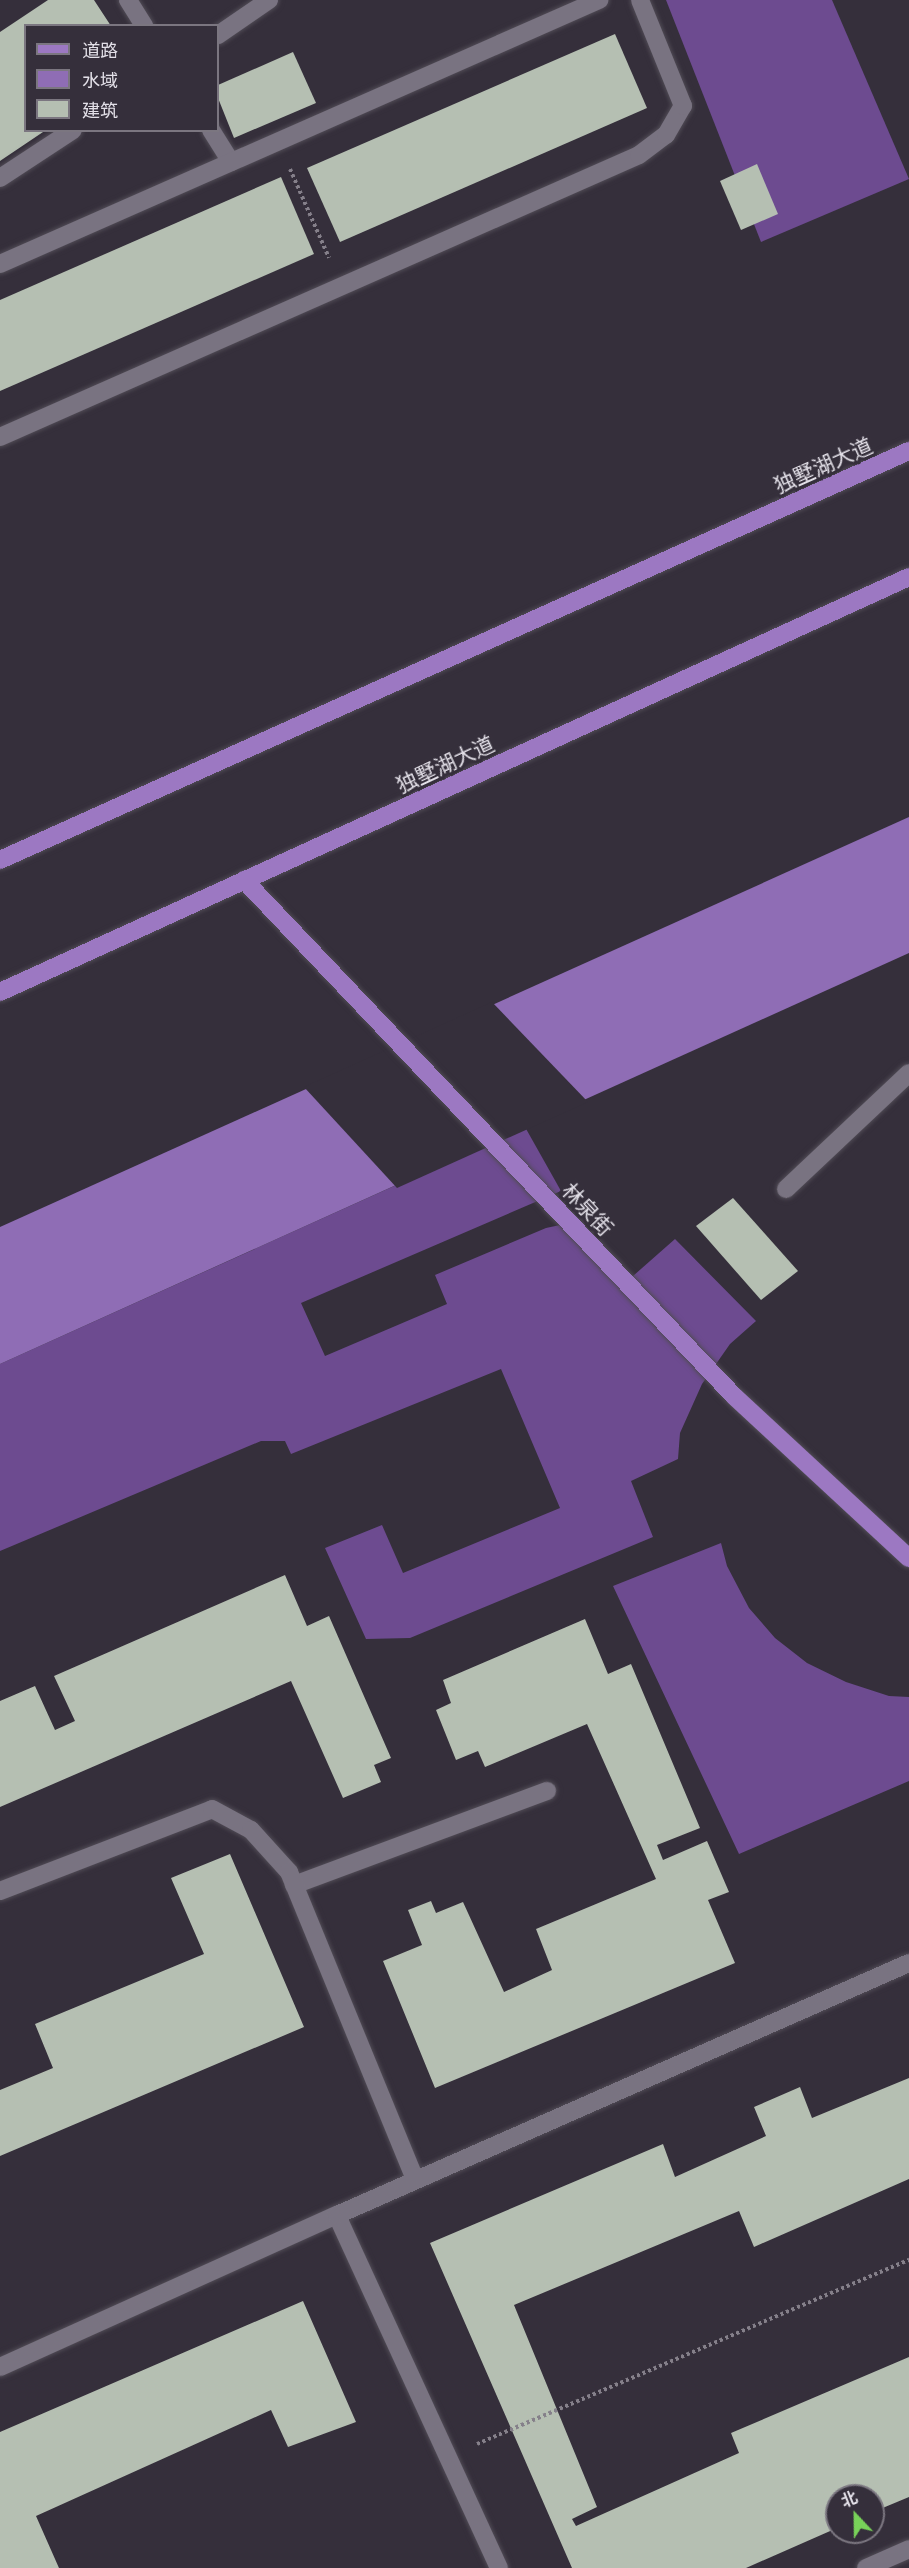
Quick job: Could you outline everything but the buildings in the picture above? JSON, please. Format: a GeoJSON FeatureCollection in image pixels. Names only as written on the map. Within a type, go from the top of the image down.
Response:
{"type":"FeatureCollection","features":[{"type":"Feature","properties":{"kind":"main road","name":"独墅湖大道"},"geometry":{"type":"LineString","coordinates":[[0,860],[909,452]]}},
{"type":"Feature","properties":{"kind":"main road","name":"独墅湖大道"},"geometry":{"type":"LineString","coordinates":[[0,992],[909,577]]}},
{"type":"Feature","properties":{"kind":"main road","name":"林泉街"},"geometry":{"type":"LineString","coordinates":[[244,880],[735,1396],[909,1558]]}},
{"type":"Feature","properties":{"kind":"street"},"geometry":{"type":"LineString","coordinates":[[128,0],[143,24]]}},
{"type":"Feature","properties":{"kind":"street"},"geometry":{"type":"LineString","coordinates":[[219,34],[269,0]]}},
{"type":"Feature","properties":{"kind":"street"},"geometry":{"type":"LineString","coordinates":[[0,264],[599,0]]}},
{"type":"Feature","properties":{"kind":"street"},"geometry":{"type":"LineString","coordinates":[[0,437],[639,155],[666,135],[683,106],[640,0]]}},
{"type":"Feature","properties":{"kind":"street"},"geometry":{"type":"LineString","coordinates":[[0,178],[69,132]]}},
{"type":"Feature","properties":{"kind":"street"},"geometry":{"type":"LineString","coordinates":[[212,132],[231,162]]}},
{"type":"Feature","properties":{"kind":"street"},"geometry":{"type":"LineString","coordinates":[[786,1189],[909,1073]]}},
{"type":"Feature","properties":{"kind":"street"},"geometry":{"type":"LineString","coordinates":[[294,1885],[547,1791]]}},
{"type":"Feature","properties":{"kind":"street"},"geometry":{"type":"LineString","coordinates":[[0,1891],[212,1809],[251,1830],[289,1872],[415,2179]]}},
{"type":"Feature","properties":{"kind":"street"},"geometry":{"type":"LineString","coordinates":[[0,2367],[415,2179],[909,1963]]}},
{"type":"Feature","properties":{"kind":"street"},"geometry":{"type":"LineString","coordinates":[[337,2215],[446,2457],[499,2568]]}},
{"type":"Feature","properties":{"kind":"street"},"geometry":{"type":"LineString","coordinates":[[866,2568],[909,2549]]}},
{"type":"Feature","properties":{"kind":"path"},"geometry":{"type":"LineString","coordinates":[[278,141],[341,286]]}},
{"type":"Feature","properties":{"kind":"path"},"geometry":{"type":"LineString","coordinates":[[446,2457],[909,2260]]}},
{"type":"Feature","properties":{"kind":"shaded area"},"geometry":{"type":"Polygon","coordinates":[[[666,0],[832,0],[909,179],[761,242],[666,0]]]}},
{"type":"Feature","properties":{"kind":"shaded area"},"geometry":{"type":"Polygon","coordinates":[[[525,1127],[561,1191],[301,1303],[325,1356],[447,1304],[435,1275],[546,1228],[560,1225],[620,1273],[633,1276],[675,1239],[756,1321],[730,1344],[702,1384],[680,1433],[678,1459],[631,1481],[653,1537],[410,1638],[366,1639],[325,1548],[382,1525],[403,1573],[560,1508],[501,1369],[291,1454],[285,1441],[261,1441],[0,1551],[0,1364],[525,1127]]]}},
{"type":"Feature","properties":{"kind":"shaded area"},"geometry":{"type":"Polygon","coordinates":[[[721,1543],[727,1566],[749,1608],[775,1638],[807,1663],[846,1682],[889,1696],[909,1697],[909,1781],[739,1854],[613,1586],[721,1543]]]}},
{"type":"Feature","properties":{"kind":"water"},"geometry":{"type":"Polygon","coordinates":[[[909,817],[909,953],[0,1364],[0,1227],[909,817]]]}},
{"type":"Feature","properties":{"kind":"pier"},"geometry":{"type":"Polygon","coordinates":[[[492,1002],[588,1102],[397,1188],[304,1087],[492,1002]]]}}]}
